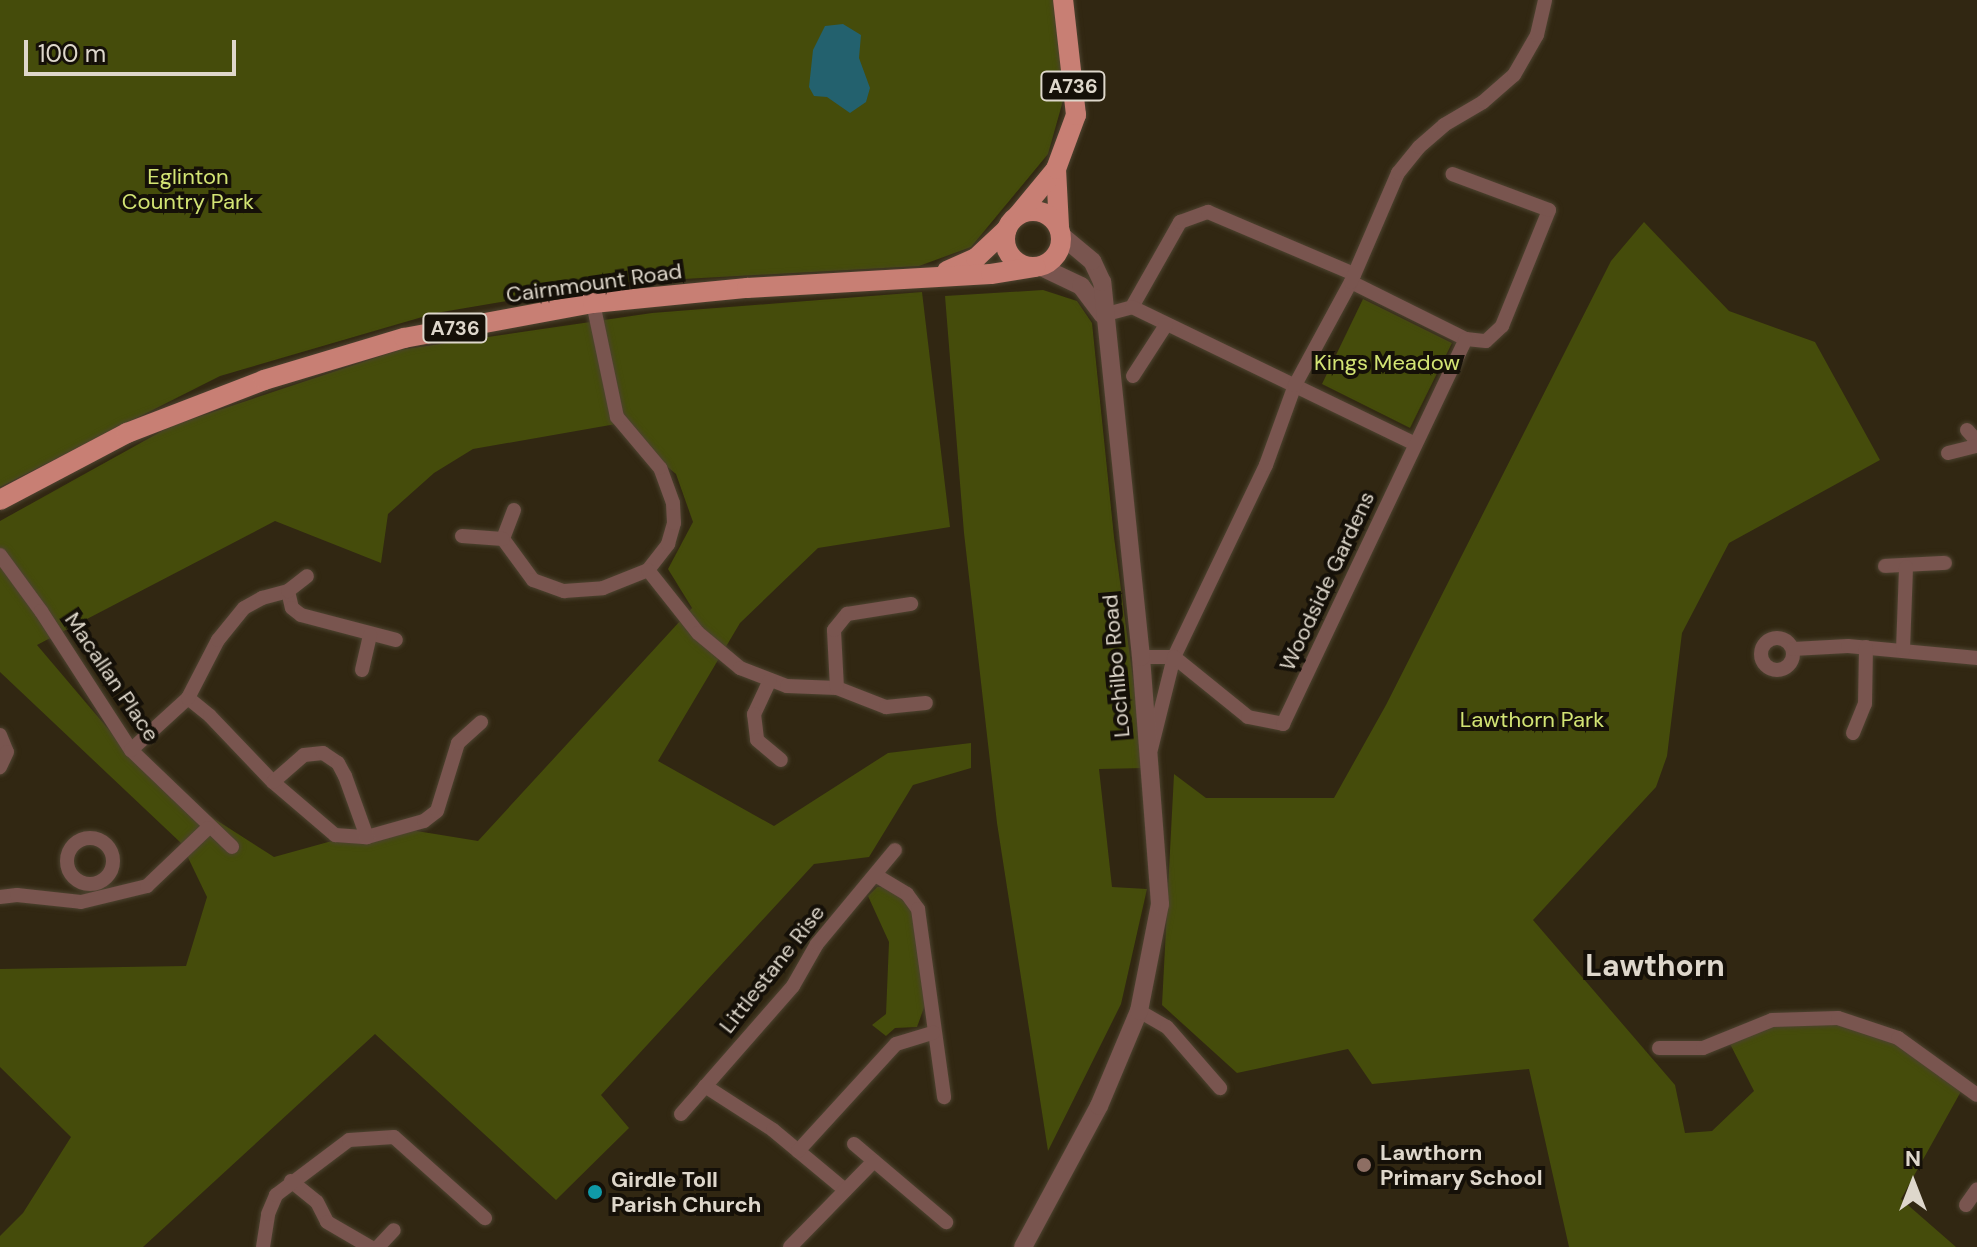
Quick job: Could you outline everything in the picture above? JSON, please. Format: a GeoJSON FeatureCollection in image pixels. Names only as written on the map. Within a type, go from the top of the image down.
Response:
{"type":"FeatureCollection","features":[{"type":"Feature","properties":{"kind":"main road","name":"A736"},"geometry":{"type":"LineString","coordinates":[[1012,222],[1056,169],[1076,115],[1063,0]]}},
{"type":"Feature","properties":{"kind":"main road","name":"A736"},"geometry":{"type":"LineString","coordinates":[[1056,169],[1060,230]]}},
{"type":"Feature","properties":{"kind":"main road"},"geometry":{"type":"LineString","coordinates":[[1036,210],[1045,213],[1060,230],[1058,253],[1037,267],[1017,262],[1010,255],[1005,238],[1012,222],[1036,210]]}},
{"type":"Feature","properties":{"kind":"main road","name":"Cairnmount Road"},"geometry":{"type":"LineString","coordinates":[[940,274],[976,258],[1012,222]]}},
{"type":"Feature","properties":{"kind":"main road","name":"Cairnmount Road"},"geometry":{"type":"LineString","coordinates":[[0,500],[127,433],[264,380],[404,338],[593,303],[747,288],[940,274],[991,274],[1037,267]]}},
{"type":"Feature","properties":{"kind":"street"},"geometry":{"type":"LineString","coordinates":[[1149,757],[1174,657],[1266,465],[1295,385],[1352,278],[1398,173],[1436,132],[1483,102],[1514,75],[1537,35],[1545,0]]}},
{"type":"Feature","properties":{"kind":"street"},"geometry":{"type":"LineString","coordinates":[[1132,307],[1180,222],[1208,212],[1352,278],[1466,339],[1486,341],[1502,326],[1549,210],[1452,174]]}},
{"type":"Feature","properties":{"kind":"street","name":"Lochilbo Road"},"geometry":{"type":"LineString","coordinates":[[1023,1247],[1099,1106],[1139,1011],[1160,904],[1141,657],[1103,315],[1102,282],[1092,261],[1060,230]]}},
{"type":"Feature","properties":{"kind":"street"},"geometry":{"type":"LineString","coordinates":[[1037,267],[1081,286],[1103,315],[1132,307],[1416,444]]}},
{"type":"Feature","properties":{"kind":"street"},"geometry":{"type":"LineString","coordinates":[[462,536],[503,539],[533,580],[564,591],[603,588],[648,570],[668,544],[674,523],[673,503],[660,468],[617,417],[593,303]]}},
{"type":"Feature","properties":{"kind":"street"},"geometry":{"type":"LineString","coordinates":[[1133,376],[1166,325]]}},
{"type":"Feature","properties":{"kind":"street","name":"Woodside Gardens"},"geometry":{"type":"LineString","coordinates":[[1174,657],[1248,717],[1283,724],[1466,339]]}},
{"type":"Feature","properties":{"kind":"street"},"geometry":{"type":"LineString","coordinates":[[1948,453],[1974,439]]}},
{"type":"Feature","properties":{"kind":"street"},"geometry":{"type":"LineString","coordinates":[[503,539],[514,510]]}},
{"type":"Feature","properties":{"kind":"street","name":"Macallan Place"},"geometry":{"type":"LineString","coordinates":[[0,555],[41,611],[131,750],[208,828],[232,847]]}},
{"type":"Feature","properties":{"kind":"street"},"geometry":{"type":"LineString","coordinates":[[1885,566],[1945,563]]}},
{"type":"Feature","properties":{"kind":"street"},"geometry":{"type":"LineString","coordinates":[[1903,650],[1906,567]]}},
{"type":"Feature","properties":{"kind":"street"},"geometry":{"type":"LineString","coordinates":[[648,570],[698,633],[740,668],[787,686],[837,688],[886,707],[926,703]]}},
{"type":"Feature","properties":{"kind":"street"},"geometry":{"type":"LineString","coordinates":[[131,750],[188,698],[218,640],[244,608],[262,598],[288,591],[307,576]]}},
{"type":"Feature","properties":{"kind":"street"},"geometry":{"type":"LineString","coordinates":[[288,591],[292,608],[301,615],[396,640]]}},
{"type":"Feature","properties":{"kind":"street"},"geometry":{"type":"LineString","coordinates":[[837,688],[834,630],[847,614],[911,604]]}},
{"type":"Feature","properties":{"kind":"street"},"geometry":{"type":"LineString","coordinates":[[362,670],[370,635]]}},
{"type":"Feature","properties":{"kind":"street"},"geometry":{"type":"LineString","coordinates":[[1793,649],[1805,646],[1866,647],[1977,658]]}},
{"type":"Feature","properties":{"kind":"street"},"geometry":{"type":"LineString","coordinates":[[1853,733],[1865,704],[1866,647]]}},
{"type":"Feature","properties":{"kind":"street"},"geometry":{"type":"LineString","coordinates":[[1141,657],[1174,657]]}},
{"type":"Feature","properties":{"kind":"street"},"geometry":{"type":"LineString","coordinates":[[770,680],[754,714],[757,740],[781,760]]}},
{"type":"Feature","properties":{"kind":"street"},"geometry":{"type":"LineString","coordinates":[[188,698],[210,716],[273,782],[335,835],[367,837],[424,821],[437,811],[458,743],[481,722]]}},
{"type":"Feature","properties":{"kind":"street"},"geometry":{"type":"LineString","coordinates":[[0,735],[7,752],[0,767]]}},
{"type":"Feature","properties":{"kind":"street"},"geometry":{"type":"LineString","coordinates":[[273,782],[304,755],[323,753],[338,763],[345,776],[367,837]]}},
{"type":"Feature","properties":{"kind":"street"},"geometry":{"type":"LineString","coordinates":[[0,897],[17,895],[81,902],[147,886],[208,828]]}},
{"type":"Feature","properties":{"kind":"street","name":"Littlestane Rise"},"geometry":{"type":"LineString","coordinates":[[681,1114],[793,986],[817,944],[877,876],[895,850]]}},
{"type":"Feature","properties":{"kind":"street"},"geometry":{"type":"LineString","coordinates":[[877,876],[907,894],[918,909],[944,1097]]}},
{"type":"Feature","properties":{"kind":"street"},"geometry":{"type":"LineString","coordinates":[[81,902],[84,883]]}},
{"type":"Feature","properties":{"kind":"street"},"geometry":{"type":"LineString","coordinates":[[1139,1011],[1167,1027],[1220,1088]]}},
{"type":"Feature","properties":{"kind":"street"},"geometry":{"type":"LineString","coordinates":[[1659,1048],[1703,1048],[1772,1020],[1838,1018],[1898,1038],[1977,1095]]}},
{"type":"Feature","properties":{"kind":"street"},"geometry":{"type":"LineString","coordinates":[[798,1151],[896,1044],[933,1033]]}},
{"type":"Feature","properties":{"kind":"street"},"geometry":{"type":"LineString","coordinates":[[705,1086],[773,1130],[845,1190]]}},
{"type":"Feature","properties":{"kind":"street"},"geometry":{"type":"LineString","coordinates":[[263,1247],[268,1214],[276,1195],[349,1140],[394,1137],[485,1218]]}},
{"type":"Feature","properties":{"kind":"street"},"geometry":{"type":"LineString","coordinates":[[854,1144],[946,1222]]}},
{"type":"Feature","properties":{"kind":"street"},"geometry":{"type":"LineString","coordinates":[[790,1247],[874,1161]]}},
{"type":"Feature","properties":{"kind":"street"},"geometry":{"type":"LineString","coordinates":[[291,1181],[317,1202],[327,1222],[370,1247]]}},
{"type":"Feature","properties":{"kind":"street"},"geometry":{"type":"LineString","coordinates":[[1966,1205],[1977,1189]]}},
{"type":"Feature","properties":{"kind":"street"},"geometry":{"type":"LineString","coordinates":[[378,1247],[394,1230]]}},
{"type":"Feature","properties":{"kind":"green space","name":"Eglinton Country Park"},"geometry":{"type":"Polygon","coordinates":[[[0,0],[1056,0],[1066,90],[1048,154],[971,247],[919,266],[613,283],[436,313],[220,376],[0,487],[0,0]]]}},
{"type":"Feature","properties":{"kind":"green space","name":"Lawthorn Park"},"geometry":{"type":"Polygon","coordinates":[[[1644,222],[1729,311],[1815,342],[1880,460],[1729,543],[1682,633],[1667,756],[1656,787],[1533,920],[1675,1085],[1685,1133],[1712,1131],[1754,1091],[1727,1038],[1772,1020],[1838,1018],[1898,1038],[1964,1086],[1901,1199],[1956,1247],[1569,1247],[1529,1069],[1372,1084],[1348,1049],[1237,1073],[1162,1005],[1174,774],[1206,798],[1334,798],[1386,705],[1611,261],[1644,222]]]}},
{"type":"Feature","properties":{"kind":"green space"},"geometry":{"type":"Polygon","coordinates":[[[1043,290],[1077,301],[1092,323],[1114,537],[1145,768],[1099,769],[1112,887],[1147,889],[1121,1004],[1048,1151],[997,823],[964,533],[945,296],[1043,290]]]}},
{"type":"Feature","properties":{"kind":"green space"},"geometry":{"type":"Polygon","coordinates":[[[922,292],[950,527],[818,548],[740,623],[658,761],[774,826],[888,753],[971,743],[971,768],[913,785],[869,857],[814,864],[601,1095],[629,1128],[556,1200],[375,1034],[143,1247],[0,1247],[0,1236],[23,1213],[71,1137],[0,1067],[0,969],[186,966],[207,897],[181,843],[0,672],[0,521],[171,426],[399,350],[652,313],[922,292]],[[616,424],[473,449],[434,473],[388,514],[381,563],[275,521],[37,645],[149,777],[274,857],[386,826],[478,841],[692,608],[668,569],[693,522],[676,474],[616,424]]]}},
{"type":"Feature","properties":{"kind":"green space","name":"Kings Meadow"},"geometry":{"type":"Polygon","coordinates":[[[1363,299],[1452,343],[1410,428],[1322,384],[1363,299]]]}},
{"type":"Feature","properties":{"kind":"green space"},"geometry":{"type":"Polygon","coordinates":[[[877,887],[887,887],[912,906],[926,1002],[917,1027],[895,1028],[886,1036],[872,1025],[886,1014],[889,942],[868,896],[877,887]]]}},
{"type":"Feature","properties":{"kind":"water"},"geometry":{"type":"Polygon","coordinates":[[[843,24],[861,35],[859,58],[870,88],[866,102],[850,113],[827,97],[814,96],[809,87],[813,50],[825,26],[843,24]]]}},
{"type":"Feature","properties":{"kind":"place","name":"Lawthorn Primary School"},"geometry":{"type":"Point","coordinates":[1364,1165]}},
{"type":"Feature","properties":{"kind":"place","name":"Girdle Toll Parish Church"},"geometry":{"type":"Point","coordinates":[595,1192]}},
{"type":"Feature","properties":{"kind":"district","name":"Lawthorn"},"geometry":{"type":"Point","coordinates":[1655,966]}}]}
